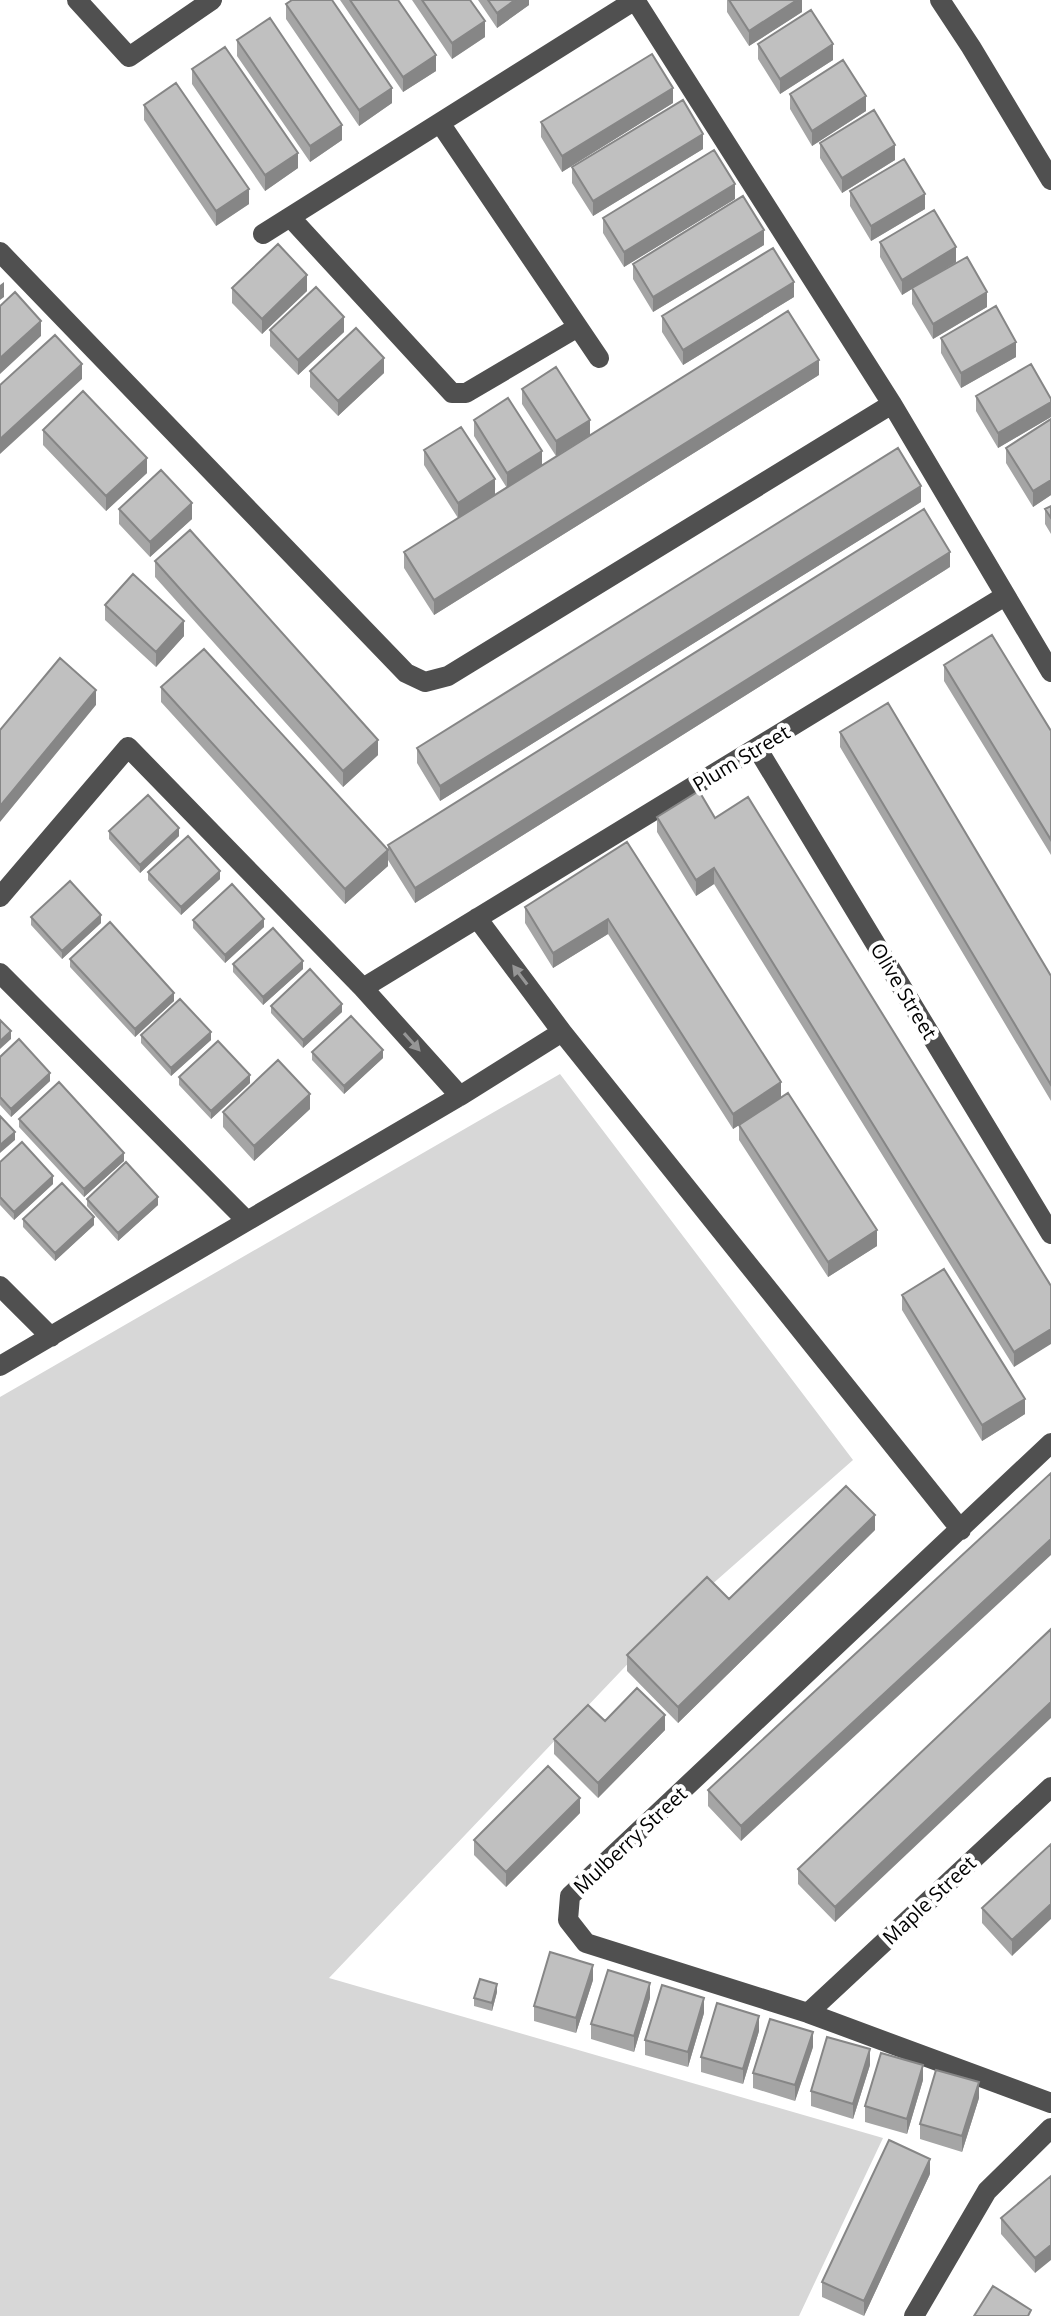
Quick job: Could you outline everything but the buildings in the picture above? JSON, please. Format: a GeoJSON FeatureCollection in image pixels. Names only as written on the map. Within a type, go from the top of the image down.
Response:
{"type":"FeatureCollection","features":[{"type":"Feature","properties":{"kind":"street"},"geometry":{"type":"LineString","coordinates":[[77,0],[129,57],[212,0]]}},
{"type":"Feature","properties":{"kind":"street"},"geometry":{"type":"LineString","coordinates":[[263,234],[635,0],[892,404],[1051,672]]}},
{"type":"Feature","properties":{"kind":"street"},"geometry":{"type":"LineString","coordinates":[[940,0],[1051,180]]}},
{"type":"Feature","properties":{"kind":"street"},"geometry":{"type":"LineString","coordinates":[[440,123],[599,358]]}},
{"type":"Feature","properties":{"kind":"street"},"geometry":{"type":"LineString","coordinates":[[290,217],[452,393],[466,393],[578,327]]}},
{"type":"Feature","properties":{"kind":"street"},"geometry":{"type":"LineString","coordinates":[[0,252],[406,673],[425,682],[448,676],[892,404]]}},
{"type":"Feature","properties":{"kind":"street","name":"Plum Street"},"geometry":{"type":"LineString","coordinates":[[363,988],[1005,596]]}},
{"type":"Feature","properties":{"kind":"street"},"geometry":{"type":"LineString","coordinates":[[0,897],[128,747],[363,988],[460,1096]]}},
{"type":"Feature","properties":{"kind":"street","name":"Olive Street"},"geometry":{"type":"LineString","coordinates":[[757,748],[1051,1234]]}},
{"type":"Feature","properties":{"kind":"street"},"geometry":{"type":"LineString","coordinates":[[477,918],[562,1032],[961,1530]]}},
{"type":"Feature","properties":{"kind":"street"},"geometry":{"type":"LineString","coordinates":[[0,973],[247,1221]]}},
{"type":"Feature","properties":{"kind":"street"},"geometry":{"type":"LineString","coordinates":[[0,1366],[460,1096],[562,1032]]}},
{"type":"Feature","properties":{"kind":"street"},"geometry":{"type":"LineString","coordinates":[[0,1286],[51,1337]]}},
{"type":"Feature","properties":{"kind":"street","name":"Mulberry Street"},"geometry":{"type":"LineString","coordinates":[[1051,1443],[570,1896],[568,1920],[586,1943],[808,2013],[1051,2103]]}},
{"type":"Feature","properties":{"kind":"street","name":"Maple Street"},"geometry":{"type":"LineString","coordinates":[[808,2013],[1051,1787]]}},
{"type":"Feature","properties":{"kind":"street"},"geometry":{"type":"LineString","coordinates":[[914,2316],[987,2191],[1051,2128]]}},
{"type":"Feature","properties":{"kind":"shaded area"},"geometry":{"type":"Polygon","coordinates":[[[560,1074],[853,1460],[659,1631],[329,1978],[883,2138],[799,2316],[0,2316],[0,1397],[560,1074]]]}}]}
